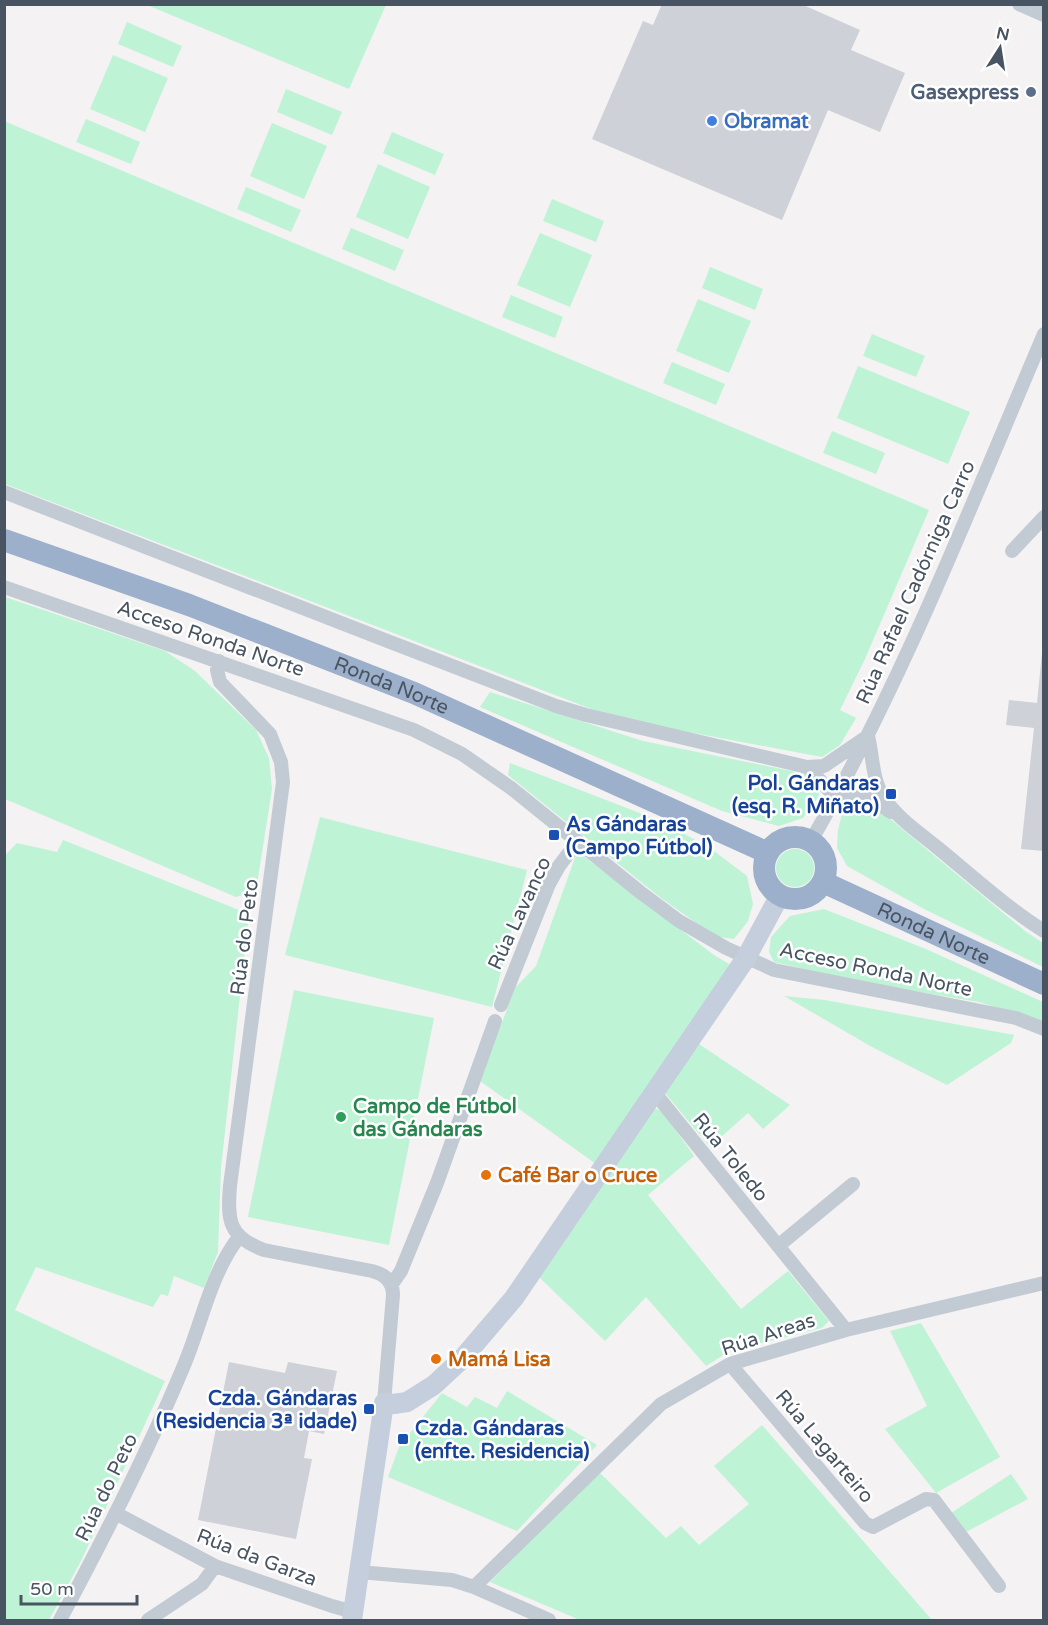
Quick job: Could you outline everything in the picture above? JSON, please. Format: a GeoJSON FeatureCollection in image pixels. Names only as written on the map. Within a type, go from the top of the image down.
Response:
{"type":"FeatureCollection","features":[{"type":"Feature","properties":{"kind":"highway","name":"Ronda Norte"},"geometry":{"type":"LineString","coordinates":[[4,540],[189,605],[414,693],[768,853]]}},
{"type":"Feature","properties":{"kind":"highway"},"geometry":{"type":"LineString","coordinates":[[802,837],[811,841],[824,855],[826,864],[823,882],[809,896],[799,899],[780,895],[767,880],[765,862],[768,853],[782,839],[802,837]]}},
{"type":"Feature","properties":{"kind":"highway","name":"Ronda Norte"},"geometry":{"type":"LineString","coordinates":[[823,882],[1044,984]]}},
{"type":"Feature","properties":{"kind":"main road"},"geometry":{"type":"LineString","coordinates":[[353,1616],[384,1403],[401,1404],[417,1398],[444,1377],[514,1298],[746,958],[780,895]]}},
{"type":"Feature","properties":{"kind":"street"},"geometry":{"type":"LineString","coordinates":[[1019,4],[1044,15]]}},
{"type":"Feature","properties":{"kind":"street","name":"Rúa Rafael Cadórniga Carro"},"geometry":{"type":"LineString","coordinates":[[811,841],[868,736],[932,597],[1044,334]]}},
{"type":"Feature","properties":{"kind":"street"},"geometry":{"type":"LineString","coordinates":[[4,492],[556,706],[609,721],[807,767],[824,766],[868,736],[873,754],[873,766],[883,797],[902,818],[1044,931]]}},
{"type":"Feature","properties":{"kind":"street"},"geometry":{"type":"LineString","coordinates":[[1012,551],[1044,517]]}},
{"type":"Feature","properties":{"kind":"street","name":"Acceso Ronda Norte"},"geometry":{"type":"LineString","coordinates":[[4,587],[414,730],[462,754],[511,788],[640,892],[680,921],[746,958],[774,970],[1016,1018],[1044,1029]]}},
{"type":"Feature","properties":{"kind":"street","name":"Rúa do Peto"},"geometry":{"type":"LineString","coordinates":[[60,1620],[117,1514],[183,1369],[217,1278],[232,1246],[239,1237],[230,1219],[229,1204],[283,782],[281,762],[270,734],[220,682],[219,661]]}},
{"type":"Feature","properties":{"kind":"street"},"geometry":{"type":"LineString","coordinates":[[807,767],[818,775],[829,790],[837,795],[857,795],[868,798],[902,818]]}},
{"type":"Feature","properties":{"kind":"street","name":"Rúa Lavanco"},"geometry":{"type":"LineString","coordinates":[[501,1005],[549,884],[578,841]]}},
{"type":"Feature","properties":{"kind":"street"},"geometry":{"type":"LineString","coordinates":[[384,1403],[393,1287],[437,1183],[495,1021]]}},
{"type":"Feature","properties":{"kind":"street","name":"Rúa Toledo"},"geometry":{"type":"LineString","coordinates":[[654,1092],[846,1330]]}},
{"type":"Feature","properties":{"kind":"street"},"geometry":{"type":"LineString","coordinates":[[778,1246],[853,1184]]}},
{"type":"Feature","properties":{"kind":"street"},"geometry":{"type":"LineString","coordinates":[[239,1237],[264,1250],[378,1273],[393,1287]]}},
{"type":"Feature","properties":{"kind":"street","name":"Rúa Areas"},"geometry":{"type":"LineString","coordinates":[[474,1587],[661,1404],[730,1364],[846,1330],[1044,1283]]}},
{"type":"Feature","properties":{"kind":"street","name":"Rúa Lagarteiro"},"geometry":{"type":"LineString","coordinates":[[730,1364],[865,1523],[873,1527],[926,1499],[934,1500],[999,1586]]}},
{"type":"Feature","properties":{"kind":"street","name":"Rúa da Garza"},"geometry":{"type":"LineString","coordinates":[[117,1514],[215,1566],[353,1616]]}},
{"type":"Feature","properties":{"kind":"street"},"geometry":{"type":"LineString","coordinates":[[148,1620],[202,1584],[215,1566]]}},
{"type":"Feature","properties":{"kind":"street"},"geometry":{"type":"LineString","coordinates":[[359,1572],[452,1580],[474,1587],[549,1620]]}},
{"type":"Feature","properties":{"kind":"green space"},"geometry":{"type":"Polygon","coordinates":[[[386,4],[349,89],[147,5],[386,4]]]}},
{"type":"Feature","properties":{"kind":"green space"},"geometry":{"type":"Polygon","coordinates":[[[127,22],[182,46],[173,67],[118,44],[127,22]]]}},
{"type":"Feature","properties":{"kind":"green space"},"geometry":{"type":"Polygon","coordinates":[[[113,55],[168,78],[145,132],[90,109],[113,55]]]}},
{"type":"Feature","properties":{"kind":"green space"},"geometry":{"type":"Polygon","coordinates":[[[286,89],[342,112],[332,135],[277,112],[286,89]]]}},
{"type":"Feature","properties":{"kind":"green space"},"geometry":{"type":"Polygon","coordinates":[[[86,119],[140,142],[131,164],[76,142],[86,119]]]}},
{"type":"Feature","properties":{"kind":"green space"},"geometry":{"type":"Polygon","coordinates":[[[4,121],[929,510],[865,659],[840,710],[856,718],[840,745],[822,757],[662,727],[594,710],[5,484],[4,121]]]}},
{"type":"Feature","properties":{"kind":"green space"},"geometry":{"type":"Polygon","coordinates":[[[272,123],[327,146],[304,199],[250,176],[272,123]]]}},
{"type":"Feature","properties":{"kind":"green space"},"geometry":{"type":"Polygon","coordinates":[[[392,132],[444,154],[435,175],[383,153],[392,132]]]}},
{"type":"Feature","properties":{"kind":"green space"},"geometry":{"type":"Polygon","coordinates":[[[378,164],[430,187],[408,239],[356,217],[378,164]]]}},
{"type":"Feature","properties":{"kind":"green space"},"geometry":{"type":"Polygon","coordinates":[[[246,187],[301,210],[291,232],[237,209],[246,187]]]}},
{"type":"Feature","properties":{"kind":"green space"},"geometry":{"type":"Polygon","coordinates":[[[552,199],[604,221],[596,242],[543,221],[552,199]]]}},
{"type":"Feature","properties":{"kind":"green space"},"geometry":{"type":"Polygon","coordinates":[[[351,228],[404,250],[395,271],[342,249],[351,228]]]}},
{"type":"Feature","properties":{"kind":"green space"},"geometry":{"type":"Polygon","coordinates":[[[540,233],[592,255],[570,307],[517,285],[540,233]]]}},
{"type":"Feature","properties":{"kind":"green space"},"geometry":{"type":"Polygon","coordinates":[[[710,267],[763,289],[755,310],[702,288],[710,267]]]}},
{"type":"Feature","properties":{"kind":"green space"},"geometry":{"type":"Polygon","coordinates":[[[511,295],[563,317],[555,338],[502,317],[511,295]]]}},
{"type":"Feature","properties":{"kind":"green space"},"geometry":{"type":"Polygon","coordinates":[[[698,299],[751,321],[729,373],[676,351],[698,299]]]}},
{"type":"Feature","properties":{"kind":"green space"},"geometry":{"type":"Polygon","coordinates":[[[872,334],[925,356],[916,377],[863,356],[872,334]]]}},
{"type":"Feature","properties":{"kind":"green space"},"geometry":{"type":"Polygon","coordinates":[[[672,362],[725,384],[716,405],[663,383],[672,362]]]}},
{"type":"Feature","properties":{"kind":"green space"},"geometry":{"type":"Polygon","coordinates":[[[858,366],[970,412],[948,464],[837,418],[858,366]]]}},
{"type":"Feature","properties":{"kind":"green space"},"geometry":{"type":"Polygon","coordinates":[[[832,431],[885,453],[876,474],[823,453],[832,431]]]}},
{"type":"Feature","properties":{"kind":"green space"},"geometry":{"type":"Polygon","coordinates":[[[5,597],[165,651],[195,671],[256,730],[269,758],[272,789],[256,891],[236,897],[5,799],[5,597]]]}},
{"type":"Feature","properties":{"kind":"green space"},"geometry":{"type":"Polygon","coordinates":[[[490,692],[643,741],[811,775],[817,780],[819,796],[803,818],[779,826],[722,811],[480,707],[490,692]]]}},
{"type":"Feature","properties":{"kind":"green space"},"geometry":{"type":"Polygon","coordinates":[[[510,763],[663,822],[710,848],[747,876],[753,904],[748,921],[734,939],[720,937],[702,927],[661,898],[508,775],[510,763]]]}},
{"type":"Feature","properties":{"kind":"green space"},"geometry":{"type":"Polygon","coordinates":[[[851,801],[871,803],[1025,931],[1043,943],[1043,967],[924,909],[847,866],[837,848],[838,830],[844,806],[851,801]]]}},
{"type":"Feature","properties":{"kind":"green space"},"geometry":{"type":"Polygon","coordinates":[[[320,817],[527,870],[492,1007],[285,955],[320,817]]]}},
{"type":"Feature","properties":{"kind":"green space"},"geometry":{"type":"Polygon","coordinates":[[[63,840],[249,914],[221,1168],[218,1252],[204,1288],[174,1276],[168,1296],[161,1294],[153,1307],[36,1267],[15,1310],[165,1381],[82,1559],[49,1620],[5,1620],[5,855],[17,843],[57,852],[63,840]]]}},
{"type":"Feature","properties":{"kind":"green space"},"geometry":{"type":"Polygon","coordinates":[[[795,849],[808,855],[814,868],[808,881],[795,887],[782,881],[776,868],[782,855],[795,849]]]}},
{"type":"Feature","properties":{"kind":"green space"},"geometry":{"type":"Polygon","coordinates":[[[576,855],[583,856],[729,964],[727,972],[596,1164],[480,1081],[515,988],[536,966],[576,855]]]}},
{"type":"Feature","properties":{"kind":"green space"},"geometry":{"type":"Polygon","coordinates":[[[824,909],[926,949],[1043,1002],[1043,1022],[979,1002],[860,982],[774,962],[769,952],[771,937],[790,916],[824,909]]]}},
{"type":"Feature","properties":{"kind":"green space","name":"Campo de Fútbol das Gándaras"},"geometry":{"type":"Polygon","coordinates":[[[294,990],[434,1018],[389,1245],[248,1217],[294,990]]]}},
{"type":"Feature","properties":{"kind":"green space"},"geometry":{"type":"Polygon","coordinates":[[[784,996],[825,1000],[1014,1035],[1011,1043],[947,1085],[872,1047],[784,996]]]}},
{"type":"Feature","properties":{"kind":"green space"},"geometry":{"type":"Polygon","coordinates":[[[699,1044],[790,1105],[763,1129],[748,1113],[710,1147],[665,1093],[699,1044]]]}},
{"type":"Feature","properties":{"kind":"green space"},"geometry":{"type":"Polygon","coordinates":[[[651,1108],[660,1110],[665,1115],[694,1156],[648,1195],[741,1309],[788,1271],[829,1321],[822,1328],[730,1351],[706,1366],[646,1297],[605,1341],[539,1277],[580,1219],[651,1108]]]}},
{"type":"Feature","properties":{"kind":"green space"},"geometry":{"type":"Polygon","coordinates":[[[921,1323],[1000,1457],[936,1493],[885,1429],[927,1406],[890,1331],[921,1323]]]}},
{"type":"Feature","properties":{"kind":"green space"},"geometry":{"type":"Polygon","coordinates":[[[507,1391],[597,1445],[517,1531],[388,1477],[399,1447],[442,1393],[467,1407],[475,1397],[497,1408],[507,1391]]]}},
{"type":"Feature","properties":{"kind":"green space"},"geometry":{"type":"Polygon","coordinates":[[[762,1425],[932,1620],[580,1620],[490,1582],[598,1471],[666,1538],[681,1526],[699,1545],[749,1504],[714,1466],[762,1425]]]}},
{"type":"Feature","properties":{"kind":"green space"},"geometry":{"type":"Polygon","coordinates":[[[1011,1474],[1028,1499],[966,1532],[951,1513],[1011,1474]]]}},
{"type":"Feature","properties":{"kind":"building","name":"Obramat"},"geometry":{"type":"Polygon","coordinates":[[[662,4],[801,4],[860,30],[851,50],[905,73],[880,132],[828,110],[782,220],[592,139],[643,21],[653,25],[662,4]]]}},
{"type":"Feature","properties":{"kind":"building"},"geometry":{"type":"Polygon","coordinates":[[[1042,653],[1044,653],[1044,851],[1021,849],[1034,728],[1006,725],[1009,700],[1037,703],[1042,653]]]}},
{"type":"Feature","properties":{"kind":"building"},"geometry":{"type":"Polygon","coordinates":[[[229,1362],[285,1373],[288,1362],[337,1371],[324,1434],[309,1431],[304,1458],[312,1459],[296,1539],[198,1520],[229,1362]]]}},
{"type":"Feature","properties":{"kind":"place","name":"Gasexpress"},"geometry":{"type":"Point","coordinates":[1031,92]}},
{"type":"Feature","properties":{"kind":"place","name":"Obramat"},"geometry":{"type":"Point","coordinates":[712,121]}},
{"type":"Feature","properties":{"kind":"place","name":"Pol. Gándaras (esq. R. Miñato)"},"geometry":{"type":"Point","coordinates":[891,794]}},
{"type":"Feature","properties":{"kind":"place","name":"As Gándaras (Campo Fútbol)"},"geometry":{"type":"Point","coordinates":[554,835]}},
{"type":"Feature","properties":{"kind":"place","name":"Campo de Fútbol das Gándaras"},"geometry":{"type":"Point","coordinates":[341,1117]}},
{"type":"Feature","properties":{"kind":"place","name":"Café Bar o Cruce"},"geometry":{"type":"Point","coordinates":[486,1175]}},
{"type":"Feature","properties":{"kind":"place","name":"Mamá Lisa"},"geometry":{"type":"Point","coordinates":[436,1359]}},
{"type":"Feature","properties":{"kind":"place","name":"Czda. Gándaras (Residencia 3ª idade)"},"geometry":{"type":"Point","coordinates":[369,1409]}},
{"type":"Feature","properties":{"kind":"place","name":"Czda. Gándaras (enfte. Residencia)"},"geometry":{"type":"Point","coordinates":[403,1439]}}]}
